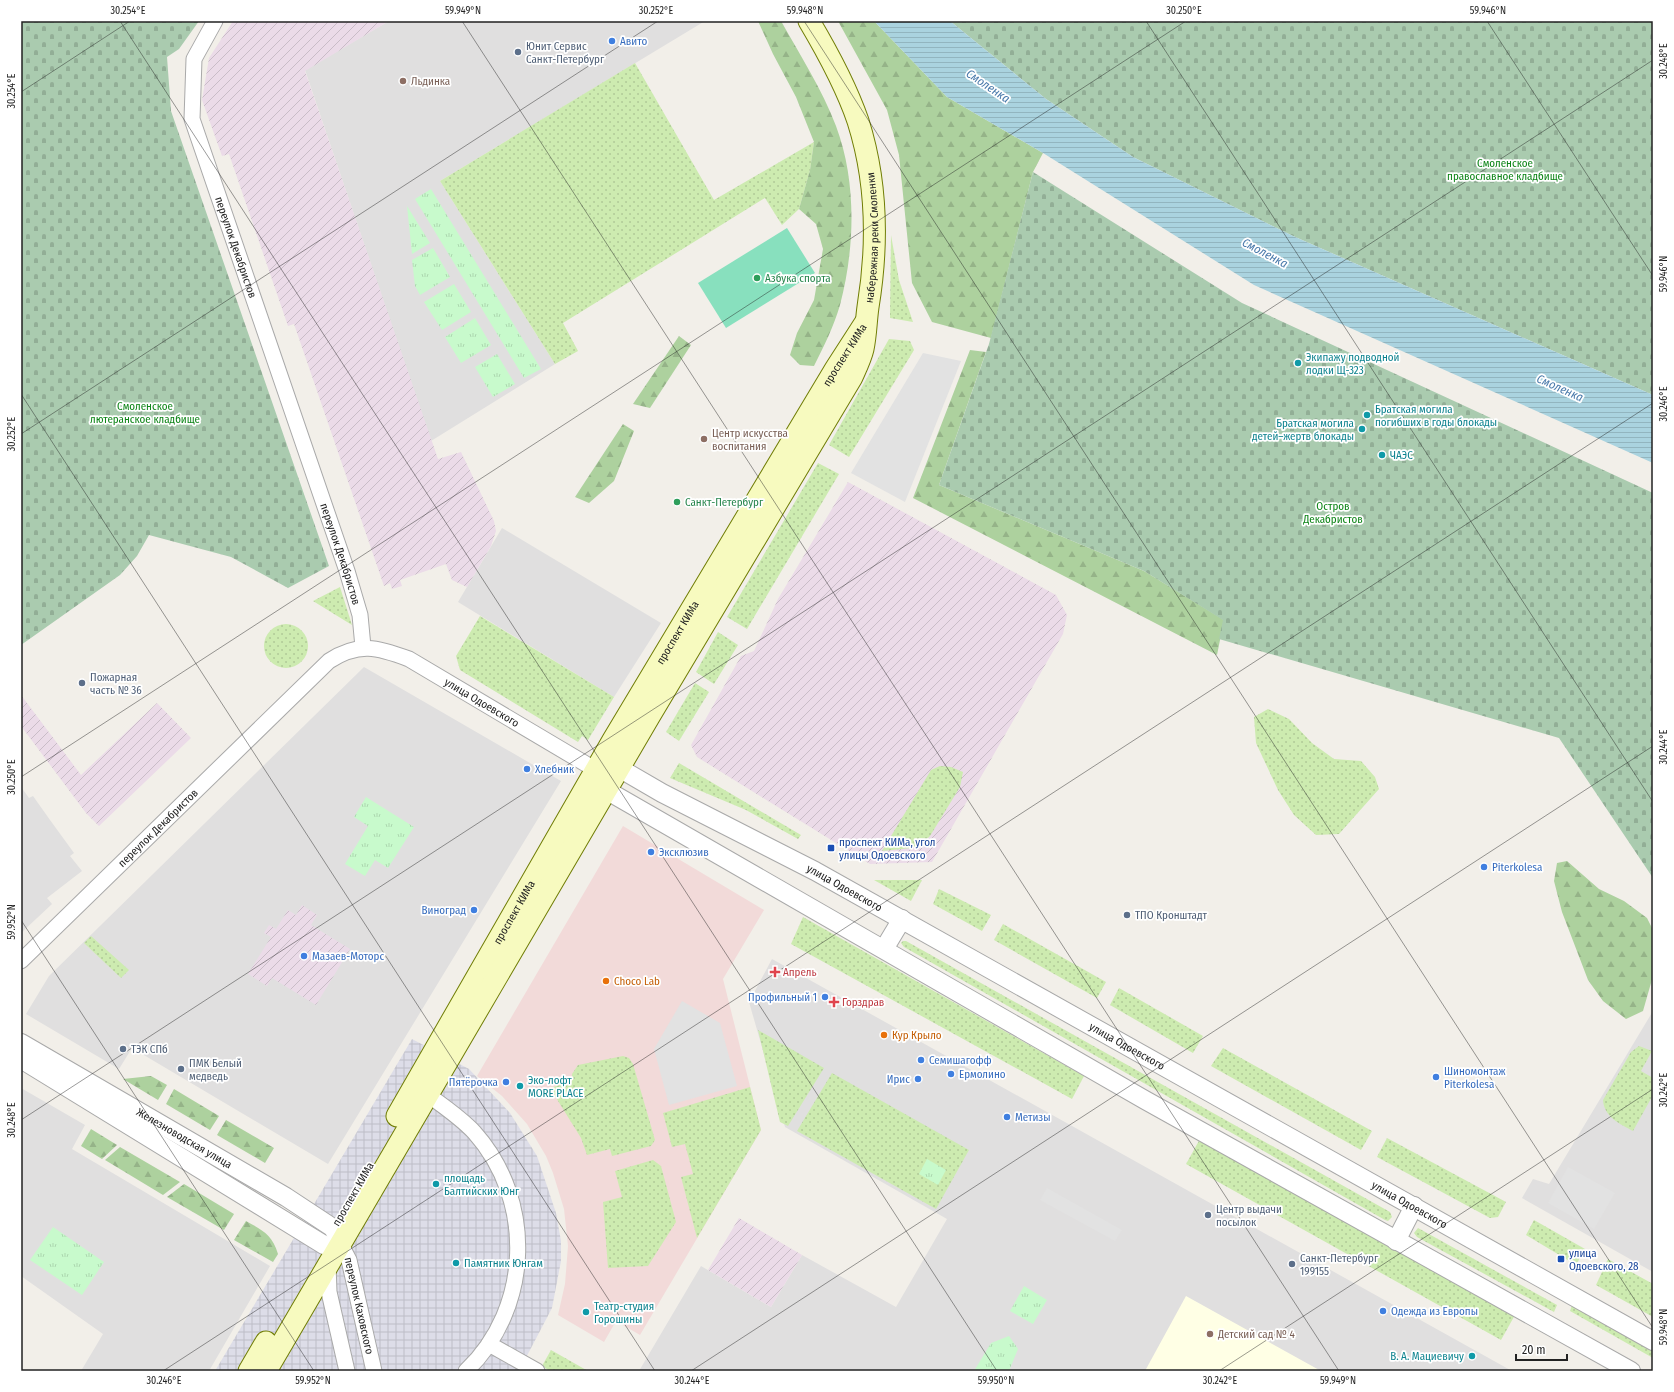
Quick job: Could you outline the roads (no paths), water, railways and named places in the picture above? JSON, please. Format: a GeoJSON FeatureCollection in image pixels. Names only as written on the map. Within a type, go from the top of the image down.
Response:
{"type":"FeatureCollection","features":[{"type":"Feature","properties":{"kind":"main road","name":"набережная реки Смоленки"},"geometry":{"type":"LineString","coordinates":[[809,21],[844,87],[858,121],[868,157],[873,198],[875,241],[872,282],[866,323]]}},
{"type":"Feature","properties":{"kind":"main road","name":"проспект КИМа"},"geometry":{"type":"LineString","coordinates":[[249,1371],[427,1094],[852,377],[863,350],[866,323]]}},
{"type":"Feature","properties":{"kind":"main road","name":"проспект КИМа"},"geometry":{"type":"LineString","coordinates":[[266,1371],[331,1245],[596,770],[832,374],[866,323]]}},
{"type":"Feature","properties":{"kind":"street","name":"переулок Декабристов"},"geometry":{"type":"LineString","coordinates":[[21,961],[329,660],[343,652],[363,647],[360,614],[192,119],[194,59],[215,21]]}},
{"type":"Feature","properties":{"kind":"street","name":"улица Одоевского"},"geometry":{"type":"LineString","coordinates":[[363,647],[385,650],[409,659],[596,770]]}},
{"type":"Feature","properties":{"kind":"street","name":"улица Одоевского"},"geometry":{"type":"LineString","coordinates":[[619,768],[662,793],[815,871],[902,919],[1414,1206],[1490,1251],[1653,1341]]}},
{"type":"Feature","properties":{"kind":"street"},"geometry":{"type":"LineString","coordinates":[[619,768],[596,770],[606,790],[1145,1100],[1632,1371]]}},
{"type":"Feature","properties":{"kind":"street"},"geometry":{"type":"LineString","coordinates":[[884,949],[902,919]]}},
{"type":"Feature","properties":{"kind":"street","name":"Железноводская улица"},"geometry":{"type":"LineString","coordinates":[[21,1043],[286,1197],[331,1245]]}},
{"type":"Feature","properties":{"kind":"street","name":"Железноводская улица"},"geometry":{"type":"LineString","coordinates":[[21,1059],[331,1245]]}},
{"type":"Feature","properties":{"kind":"street"},"geometry":{"type":"LineString","coordinates":[[427,1094],[450,1110],[474,1132],[493,1158],[507,1186],[516,1218],[519,1251],[515,1282],[506,1314],[489,1344],[466,1371]]}},
{"type":"Feature","properties":{"kind":"street"},"geometry":{"type":"LineString","coordinates":[[1396,1241],[1414,1206]]}},
{"type":"Feature","properties":{"kind":"street","name":"переулок Каховского"},"geometry":{"type":"LineString","coordinates":[[331,1245],[329,1292],[347,1371]]}},
{"type":"Feature","properties":{"kind":"street","name":"переулок Каховского"},"geometry":{"type":"LineString","coordinates":[[331,1245],[349,1260],[374,1371]]}},
{"type":"Feature","properties":{"kind":"street"},"geometry":{"type":"LineString","coordinates":[[489,1344],[537,1371]]}},
{"type":"Feature","properties":{"kind":"water","name":"Смоленка"},"geometry":{"type":"Polygon","coordinates":[[[874,21],[950,21],[1046,99],[1133,157],[1293,236],[1653,395],[1653,463],[1254,285],[1043,153],[947,97],[874,21]]]}},
{"type":"Feature","properties":{"kind":"place","name":"Авито"},"geometry":{"type":"Point","coordinates":[612,41]}},
{"type":"Feature","properties":{"kind":"place","name":"Юнит Сервис Санкт-Петербург"},"geometry":{"type":"Point","coordinates":[518,52]}},
{"type":"Feature","properties":{"kind":"place","name":"Льдинка"},"geometry":{"type":"Point","coordinates":[403,81]}},
{"type":"Feature","properties":{"kind":"place","name":"Азбука спорта"},"geometry":{"type":"Point","coordinates":[757,278]}},
{"type":"Feature","properties":{"kind":"place","name":"Экипажу подводной лодки Щ-323"},"geometry":{"type":"Point","coordinates":[1298,363]}},
{"type":"Feature","properties":{"kind":"place","name":"Братская могила погибших в годы блокады"},"geometry":{"type":"Point","coordinates":[1367,415]}},
{"type":"Feature","properties":{"kind":"place","name":"Братская могила детей–жертв блокады"},"geometry":{"type":"Point","coordinates":[1362,429]}},
{"type":"Feature","properties":{"kind":"place","name":"Центр искусства воспитания"},"geometry":{"type":"Point","coordinates":[704,439]}},
{"type":"Feature","properties":{"kind":"place","name":"ЧАЭС"},"geometry":{"type":"Point","coordinates":[1382,455]}},
{"type":"Feature","properties":{"kind":"place","name":"Санкт-Петербург"},"geometry":{"type":"Point","coordinates":[677,502]}},
{"type":"Feature","properties":{"kind":"place","name":"Пожарная часть № 36"},"geometry":{"type":"Point","coordinates":[82,683]}},
{"type":"Feature","properties":{"kind":"place","name":"Хлебник"},"geometry":{"type":"Point","coordinates":[527,769]}},
{"type":"Feature","properties":{"kind":"place","name":"проспект КИМа, угол улицы Одоевского"},"geometry":{"type":"Point","coordinates":[831,848]}},
{"type":"Feature","properties":{"kind":"place","name":"Эксклюзив"},"geometry":{"type":"Point","coordinates":[651,852]}},
{"type":"Feature","properties":{"kind":"place","name":"Piterkolesa"},"geometry":{"type":"Point","coordinates":[1484,867]}},
{"type":"Feature","properties":{"kind":"place","name":"Виноград"},"geometry":{"type":"Point","coordinates":[474,910]}},
{"type":"Feature","properties":{"kind":"place","name":"ТПО Кронштадт"},"geometry":{"type":"Point","coordinates":[1127,915]}},
{"type":"Feature","properties":{"kind":"place","name":"Мазаев-Моторс"},"geometry":{"type":"Point","coordinates":[304,956]}},
{"type":"Feature","properties":{"kind":"place","name":"Апрель"},"geometry":{"type":"Point","coordinates":[775,972]}},
{"type":"Feature","properties":{"kind":"place","name":"Choco Lab"},"geometry":{"type":"Point","coordinates":[606,981]}},
{"type":"Feature","properties":{"kind":"place","name":"Профильный 1"},"geometry":{"type":"Point","coordinates":[825,997]}},
{"type":"Feature","properties":{"kind":"place","name":"Горздрав"},"geometry":{"type":"Point","coordinates":[834,1002]}},
{"type":"Feature","properties":{"kind":"place","name":"Кур Крыло"},"geometry":{"type":"Point","coordinates":[884,1035]}},
{"type":"Feature","properties":{"kind":"place","name":"ТЭК СПб"},"geometry":{"type":"Point","coordinates":[123,1049]}},
{"type":"Feature","properties":{"kind":"place","name":"Семишагофф"},"geometry":{"type":"Point","coordinates":[921,1060]}},
{"type":"Feature","properties":{"kind":"place","name":"ПМК Белый медведь"},"geometry":{"type":"Point","coordinates":[181,1069]}},
{"type":"Feature","properties":{"kind":"place","name":"Ермолино"},"geometry":{"type":"Point","coordinates":[951,1074]}},
{"type":"Feature","properties":{"kind":"place","name":"Шиномонтаж Piterkolesa"},"geometry":{"type":"Point","coordinates":[1436,1077]}},
{"type":"Feature","properties":{"kind":"place","name":"Ирис"},"geometry":{"type":"Point","coordinates":[918,1079]}},
{"type":"Feature","properties":{"kind":"place","name":"Пятёрочка"},"geometry":{"type":"Point","coordinates":[506,1082]}},
{"type":"Feature","properties":{"kind":"place","name":"Эко-лофт MORE PLACE"},"geometry":{"type":"Point","coordinates":[520,1086]}},
{"type":"Feature","properties":{"kind":"place","name":"Метизы"},"geometry":{"type":"Point","coordinates":[1007,1117]}},
{"type":"Feature","properties":{"kind":"place","name":"площадь Балтийских Юнг"},"geometry":{"type":"Point","coordinates":[436,1184]}},
{"type":"Feature","properties":{"kind":"place","name":"Центр выдачи посылок"},"geometry":{"type":"Point","coordinates":[1208,1215]}},
{"type":"Feature","properties":{"kind":"place","name":"улица Одоевского, 28"},"geometry":{"type":"Point","coordinates":[1561,1259]}},
{"type":"Feature","properties":{"kind":"place","name":"Памятник Юнгам"},"geometry":{"type":"Point","coordinates":[456,1263]}},
{"type":"Feature","properties":{"kind":"place","name":"Санкт-Петербург 199155"},"geometry":{"type":"Point","coordinates":[1292,1264]}},
{"type":"Feature","properties":{"kind":"place","name":"Одежда из Европы"},"geometry":{"type":"Point","coordinates":[1383,1311]}},
{"type":"Feature","properties":{"kind":"place","name":"Театр-студия Горошины"},"geometry":{"type":"Point","coordinates":[586,1312]}},
{"type":"Feature","properties":{"kind":"place","name":"Детский сад № 4"},"geometry":{"type":"Point","coordinates":[1210,1334]}},
{"type":"Feature","properties":{"kind":"place","name":"В. А. Мациевичу"},"geometry":{"type":"Point","coordinates":[1472,1356]}},
{"type":"Feature","properties":{"kind":"park label","name":"Смоленское православное кладбище"},"geometry":{"type":"Point","coordinates":[1505,169]}},
{"type":"Feature","properties":{"kind":"park label","name":"Смоленское лютеранское кладбище"},"geometry":{"type":"Point","coordinates":[145,412]}},
{"type":"Feature","properties":{"kind":"park label","name":"Остров Декабристов"},"geometry":{"type":"Point","coordinates":[1333,512]}}]}
